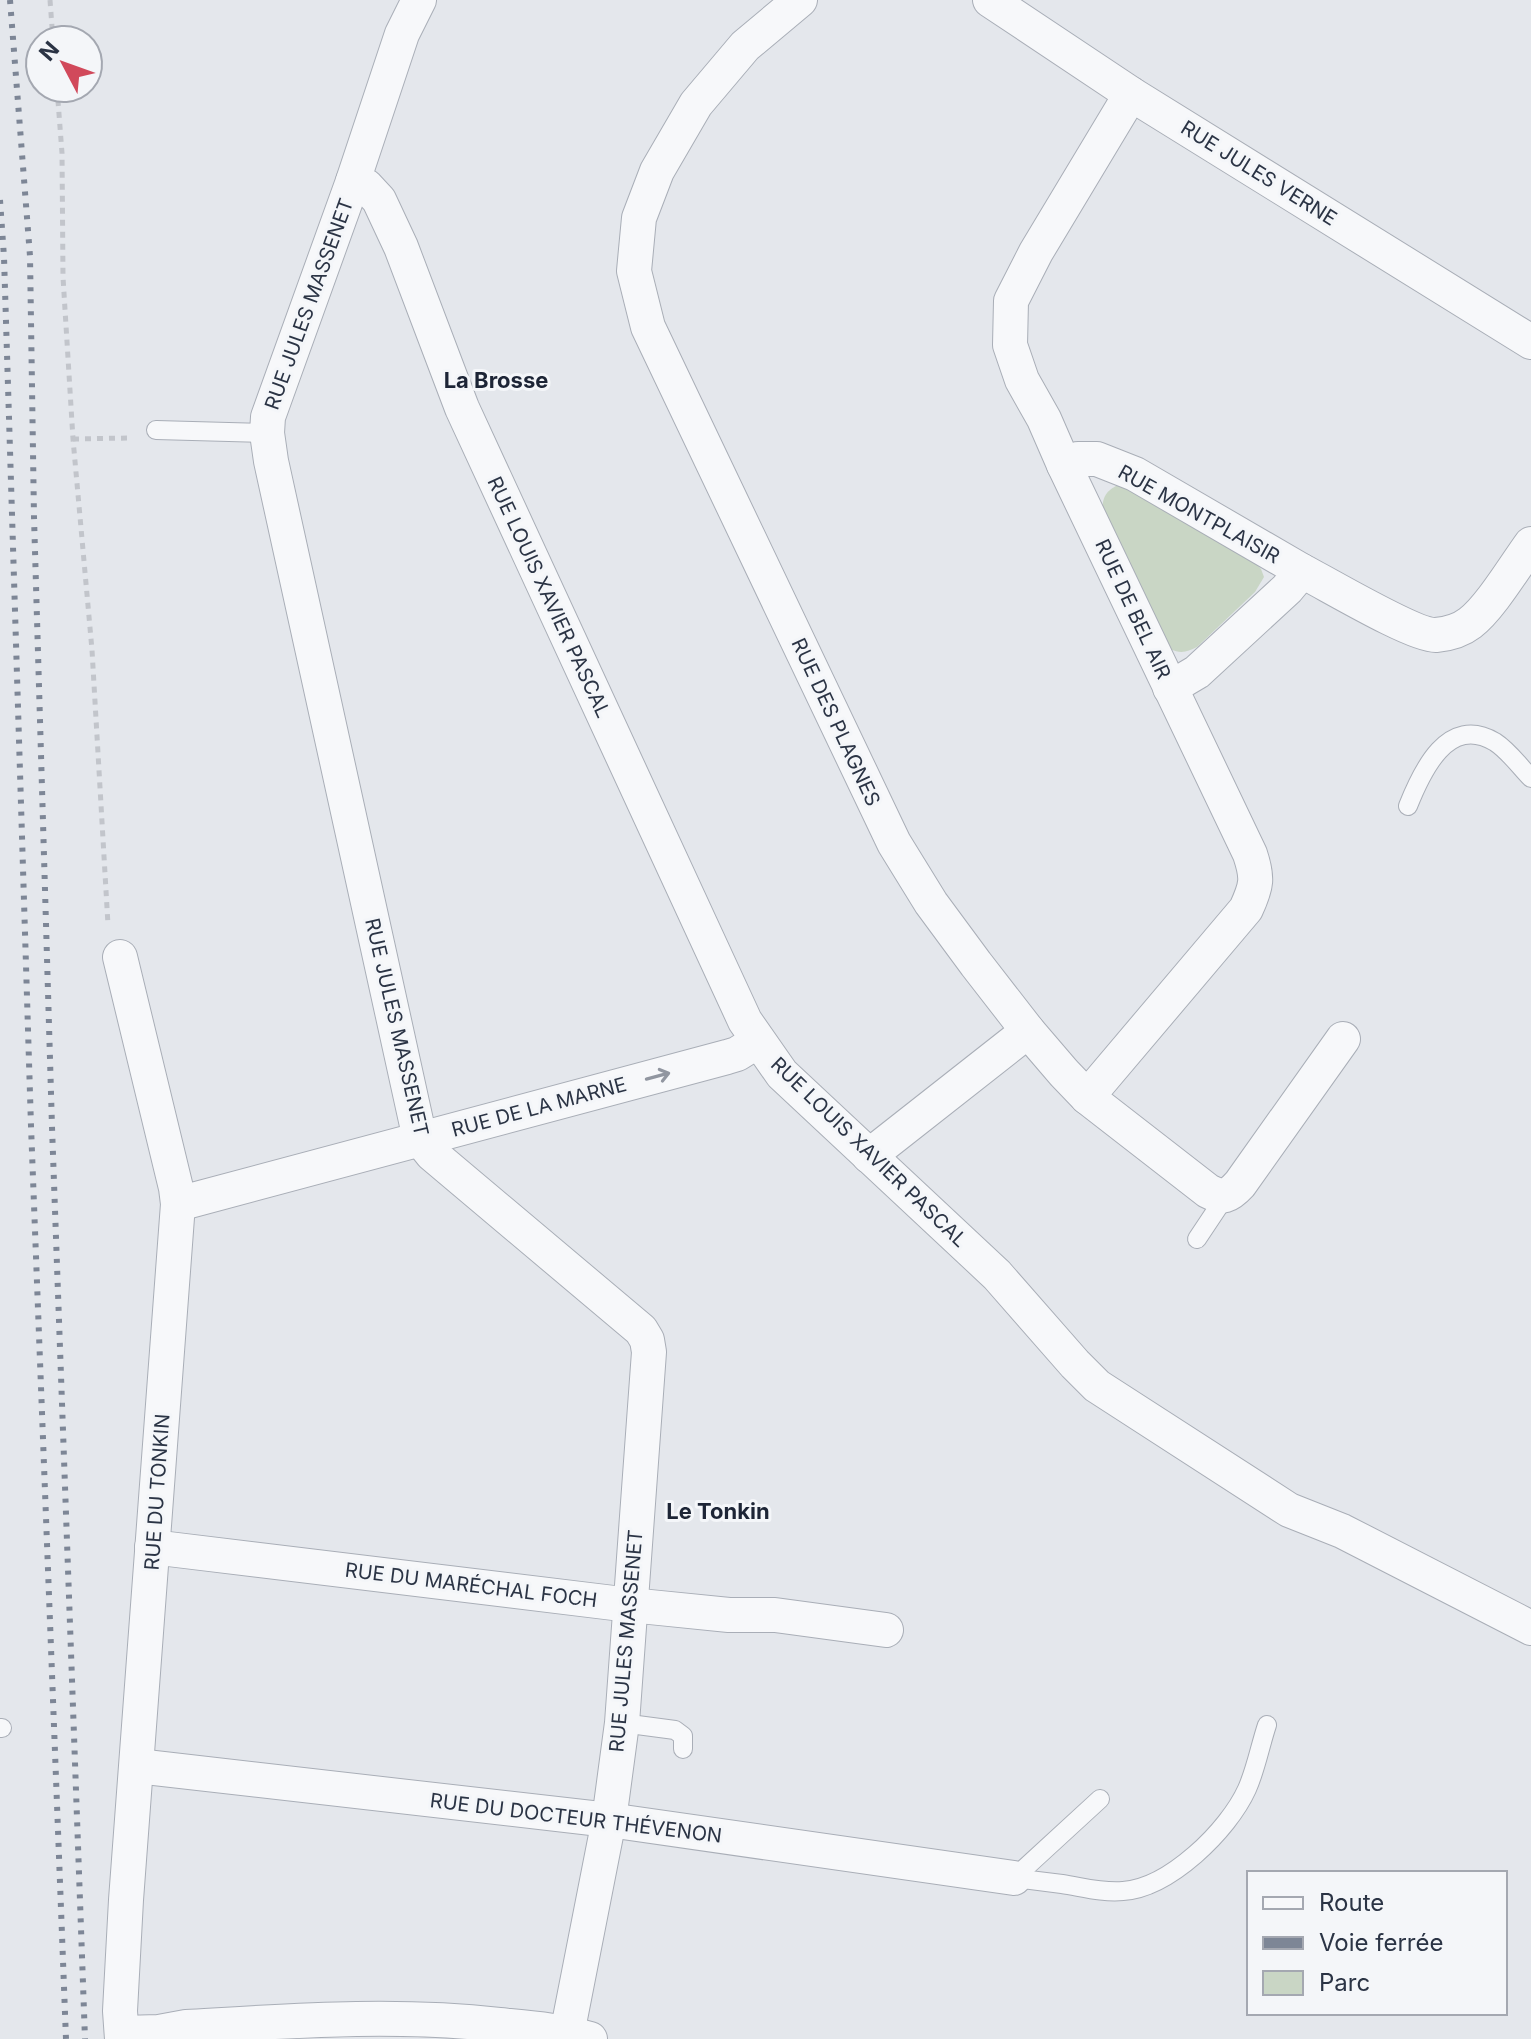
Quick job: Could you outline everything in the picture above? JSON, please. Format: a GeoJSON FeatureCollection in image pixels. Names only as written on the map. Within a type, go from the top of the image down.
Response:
{"type":"FeatureCollection","features":[{"type":"Feature","properties":{"kind":"street","name":"RUE JULES MASSENET"},"geometry":{"type":"LineString","coordinates":[[419,0],[402,34],[268,417],[267,433],[420,1139],[432,1154],[641,1330],[647,1340],[649,1352],[622,1723],[574,2037]]}},
{"type":"Feature","properties":{"kind":"street","name":"RUE DES PLAGNES"},"geometry":{"type":"LineString","coordinates":[[800,0],[745,46],[696,104],[657,171],[639,218],[634,271],[648,327],[894,843],[931,903],[1028,1031],[1087,1097],[1208,1191],[1225,1197]]}},
{"type":"Feature","properties":{"kind":"street","name":"RUE JULES VERNE"},"geometry":{"type":"LineString","coordinates":[[990,0],[1131,94],[1531,342]]}},
{"type":"Feature","properties":{"kind":"street","name":"RUE DE BEL AIR"},"geometry":{"type":"LineString","coordinates":[[1087,1097],[1246,909],[1255,889],[1255,870],[1250,854],[1044,419],[1022,380],[1010,345],[1011,301],[1036,252],[1131,94]]}},
{"type":"Feature","properties":{"kind":"street","name":"RUE LOUIS XAVIER PASCAL"},"geometry":{"type":"LineString","coordinates":[[353,181],[366,186],[385,212],[462,408],[745,1021],[782,1074],[997,1275],[1097,1386],[1289,1510],[1342,1531],[1531,1628]]}},
{"type":"Feature","properties":{"kind":"street","name":"RUE MONTPLAISIR"},"geometry":{"type":"LineString","coordinates":[[1064,465],[1078,459],[1097,459],[1135,474],[1302,571],[1287,589],[1197,672],[1170,688]]}},
{"type":"Feature","properties":{"kind":"street"},"geometry":{"type":"LineString","coordinates":[[1302,571],[1413,629],[1433,635],[1452,632],[1470,623],[1485,608],[1531,544]]}},
{"type":"Feature","properties":{"kind":"street","name":"RUE DU TONKIN"},"geometry":{"type":"LineString","coordinates":[[120,957],[178,1204],[126,1900],[120,2011],[122,2036]]}},
{"type":"Feature","properties":{"kind":"street"},"geometry":{"type":"LineString","coordinates":[[869,1156],[1028,1031]]}},
{"type":"Feature","properties":{"kind":"street"},"geometry":{"type":"LineString","coordinates":[[1225,1197],[1240,1184],[1343,1039]]}},
{"type":"Feature","properties":{"kind":"street","name":"RUE DE LA MARNE"},"geometry":{"type":"LineString","coordinates":[[178,1204],[727,1057],[758,1041]]}},
{"type":"Feature","properties":{"kind":"street","name":"RUE DU MARÉCHAL FOCH"},"geometry":{"type":"LineString","coordinates":[[152,1547],[630,1605],[729,1615],[775,1615],[886,1630]]}},
{"type":"Feature","properties":{"kind":"street","name":"RUE DU DOCTEUR THÉVENON"},"geometry":{"type":"LineString","coordinates":[[137,1766],[609,1820],[1014,1878]]}},
{"type":"Feature","properties":{"kind":"street"},"geometry":{"type":"LineString","coordinates":[[122,2036],[372,2019],[455,2020],[574,2037]]}},
{"type":"Feature","properties":{"kind":"lane"},"geometry":{"type":"LineString","coordinates":[[156,430],[267,433]]}},
{"type":"Feature","properties":{"kind":"lane"},"geometry":{"type":"LineString","coordinates":[[1408,806],[1419,778],[1432,758],[1455,738],[1465,734],[1497,743],[1531,778]]}},
{"type":"Feature","properties":{"kind":"lane"},"geometry":{"type":"LineString","coordinates":[[1197,1239],[1225,1197]]}},
{"type":"Feature","properties":{"kind":"lane"},"geometry":{"type":"LineString","coordinates":[[622,1723],[675,1730],[683,1736],[683,1749]]}},
{"type":"Feature","properties":{"kind":"lane"},"geometry":{"type":"LineString","coordinates":[[1014,1878],[1120,1892],[1140,1889],[1160,1880],[1208,1842],[1231,1815],[1247,1789],[1267,1725]]}},
{"type":"Feature","properties":{"kind":"lane"},"geometry":{"type":"LineString","coordinates":[[1014,1878],[1100,1799]]}},
{"type":"Feature","properties":{"kind":"path"},"geometry":{"type":"LineString","coordinates":[[50,0],[52,24]]}},
{"type":"Feature","properties":{"kind":"path"},"geometry":{"type":"LineString","coordinates":[[58,104],[62,153],[63,277],[73,439],[92,650],[109,946],[120,957]]}},
{"type":"Feature","properties":{"kind":"path"},"geometry":{"type":"LineString","coordinates":[[73,439],[156,438],[156,430]]}},
{"type":"Feature","properties":{"kind":"green space"},"geometry":{"type":"Polygon","coordinates":[[[1118,485],[1129,487],[1254,561],[1261,569],[1264,577],[1255,592],[1193,649],[1181,652],[1170,649],[1102,510],[1106,494],[1118,485]]]}},
{"type":"Feature","properties":{"kind":"railway"},"geometry":{"type":"LineString","coordinates":[[10,0],[30,256],[34,517],[52,1127],[85,2039]]}},
{"type":"Feature","properties":{"kind":"railway"},"geometry":{"type":"LineString","coordinates":[[0,200],[66,2039]]}},
{"type":"Feature","properties":{"kind":"district","name":"La Brosse"},"geometry":{"type":"Point","coordinates":[496,380]}},
{"type":"Feature","properties":{"kind":"district","name":"Le Tonkin"},"geometry":{"type":"Point","coordinates":[718,1511]}}]}
